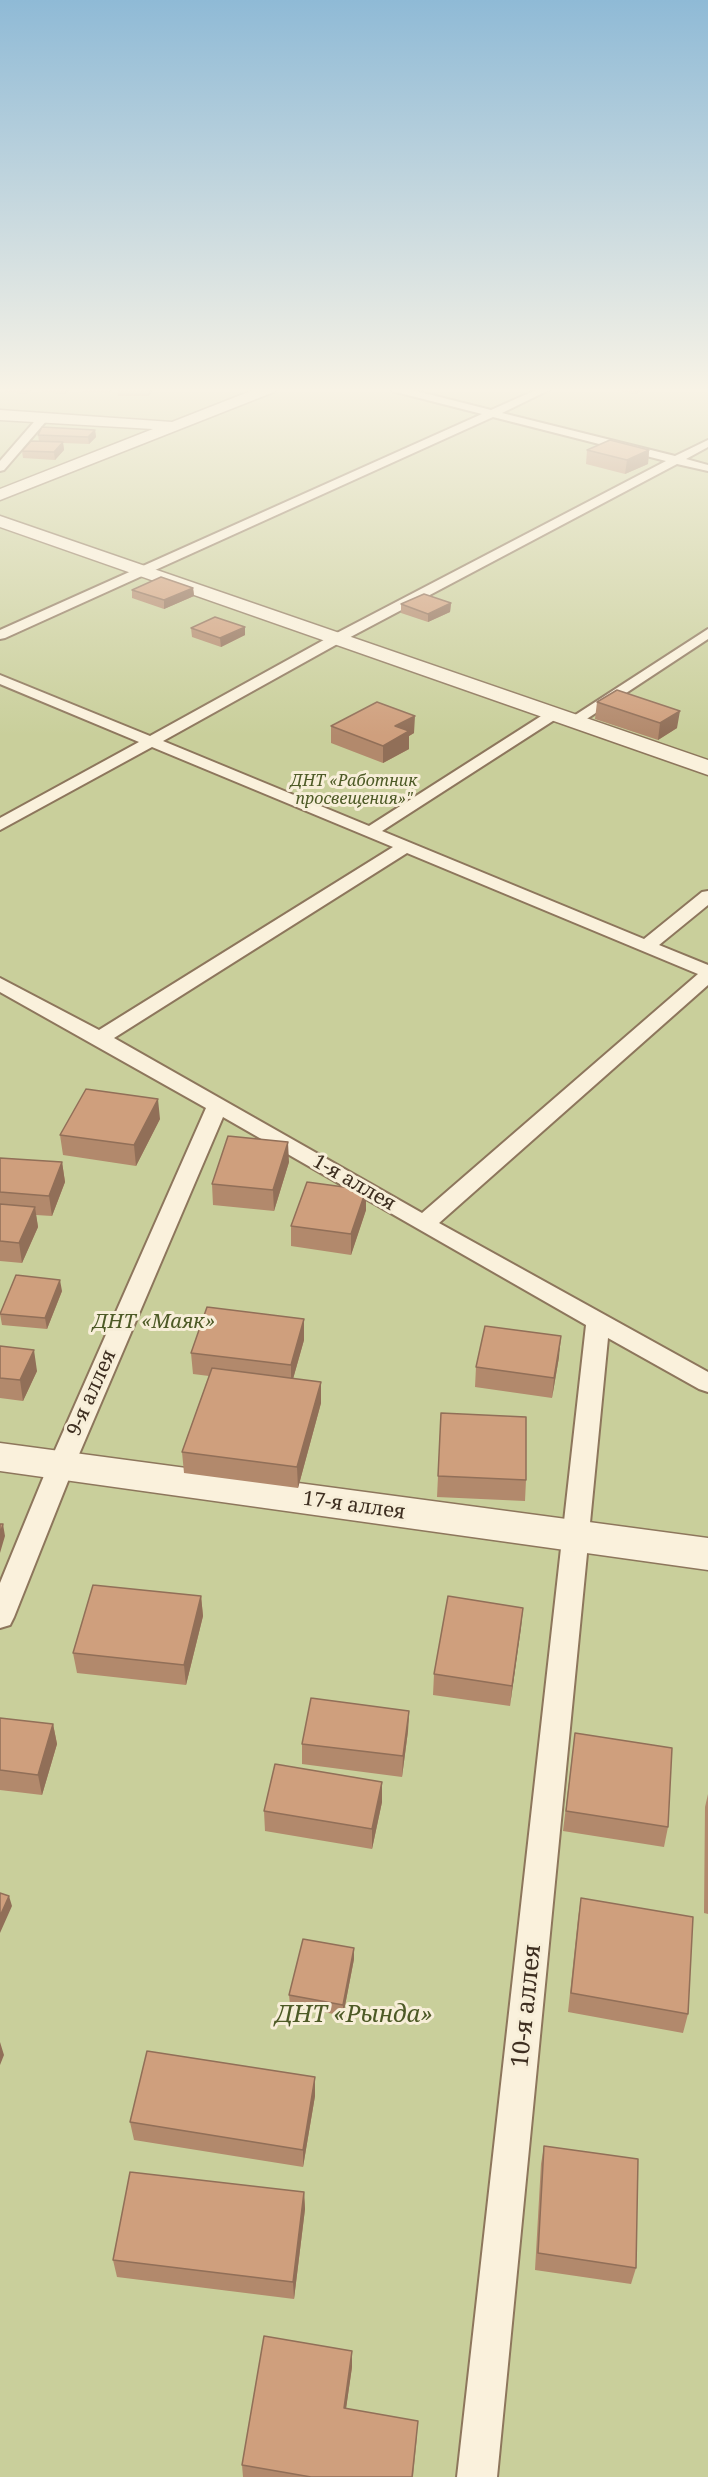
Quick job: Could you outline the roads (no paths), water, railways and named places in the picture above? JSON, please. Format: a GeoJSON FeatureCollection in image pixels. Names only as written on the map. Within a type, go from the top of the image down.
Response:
{"type":"FeatureCollection","features":[{"type":"Feature","properties":{"kind":"street"},"geometry":{"type":"LineString","coordinates":[[0,521],[708,768]]}},
{"type":"Feature","properties":{"kind":"street","name":"17-я аллея"},"geometry":{"type":"LineString","coordinates":[[0,1457],[708,1554]]}},
{"type":"Feature","properties":{"kind":"lane"},"geometry":{"type":"LineString","coordinates":[[0,635],[287,505]]}},
{"type":"Feature","properties":{"kind":"lane"},"geometry":{"type":"LineString","coordinates":[[0,825],[336,639],[590,505]]}},
{"type":"Feature","properties":{"kind":"lane"},"geometry":{"type":"LineString","coordinates":[[574,721],[708,633]]}},
{"type":"Feature","properties":{"kind":"lane"},"geometry":{"type":"LineString","coordinates":[[0,679],[708,974],[424,1224]]}},
{"type":"Feature","properties":{"kind":"lane"},"geometry":{"type":"LineString","coordinates":[[370,832],[554,714]]}},
{"type":"Feature","properties":{"kind":"lane"},"geometry":{"type":"LineString","coordinates":[[100,1038],[405,847]]}},
{"type":"Feature","properties":{"kind":"lane"},"geometry":{"type":"LineString","coordinates":[[645,946],[708,896]]}},
{"type":"Feature","properties":{"kind":"lane","name":"1-я аллея"},"geometry":{"type":"LineString","coordinates":[[0,984],[100,1038],[424,1224],[708,1383]]}},
{"type":"Feature","properties":{"kind":"lane","name":"9-я аллея"},"geometry":{"type":"LineString","coordinates":[[0,1617],[61,1466],[218,1105]]}},
{"type":"Feature","properties":{"kind":"lane","name":"10-я аллея"},"geometry":{"type":"LineString","coordinates":[[477,2477],[598,1321]]}},
{"type":"Feature","properties":{"kind":"park label","name":"ДНТ «Работник просвещения»\""},"geometry":{"type":"Point","coordinates":[354,790]}},
{"type":"Feature","properties":{"kind":"park label","name":"ДНТ «Маяк»"},"geometry":{"type":"Point","coordinates":[154,1322]}},
{"type":"Feature","properties":{"kind":"park label","name":"ДНТ «Рында»"},"geometry":{"type":"Point","coordinates":[354,2015]}}]}
